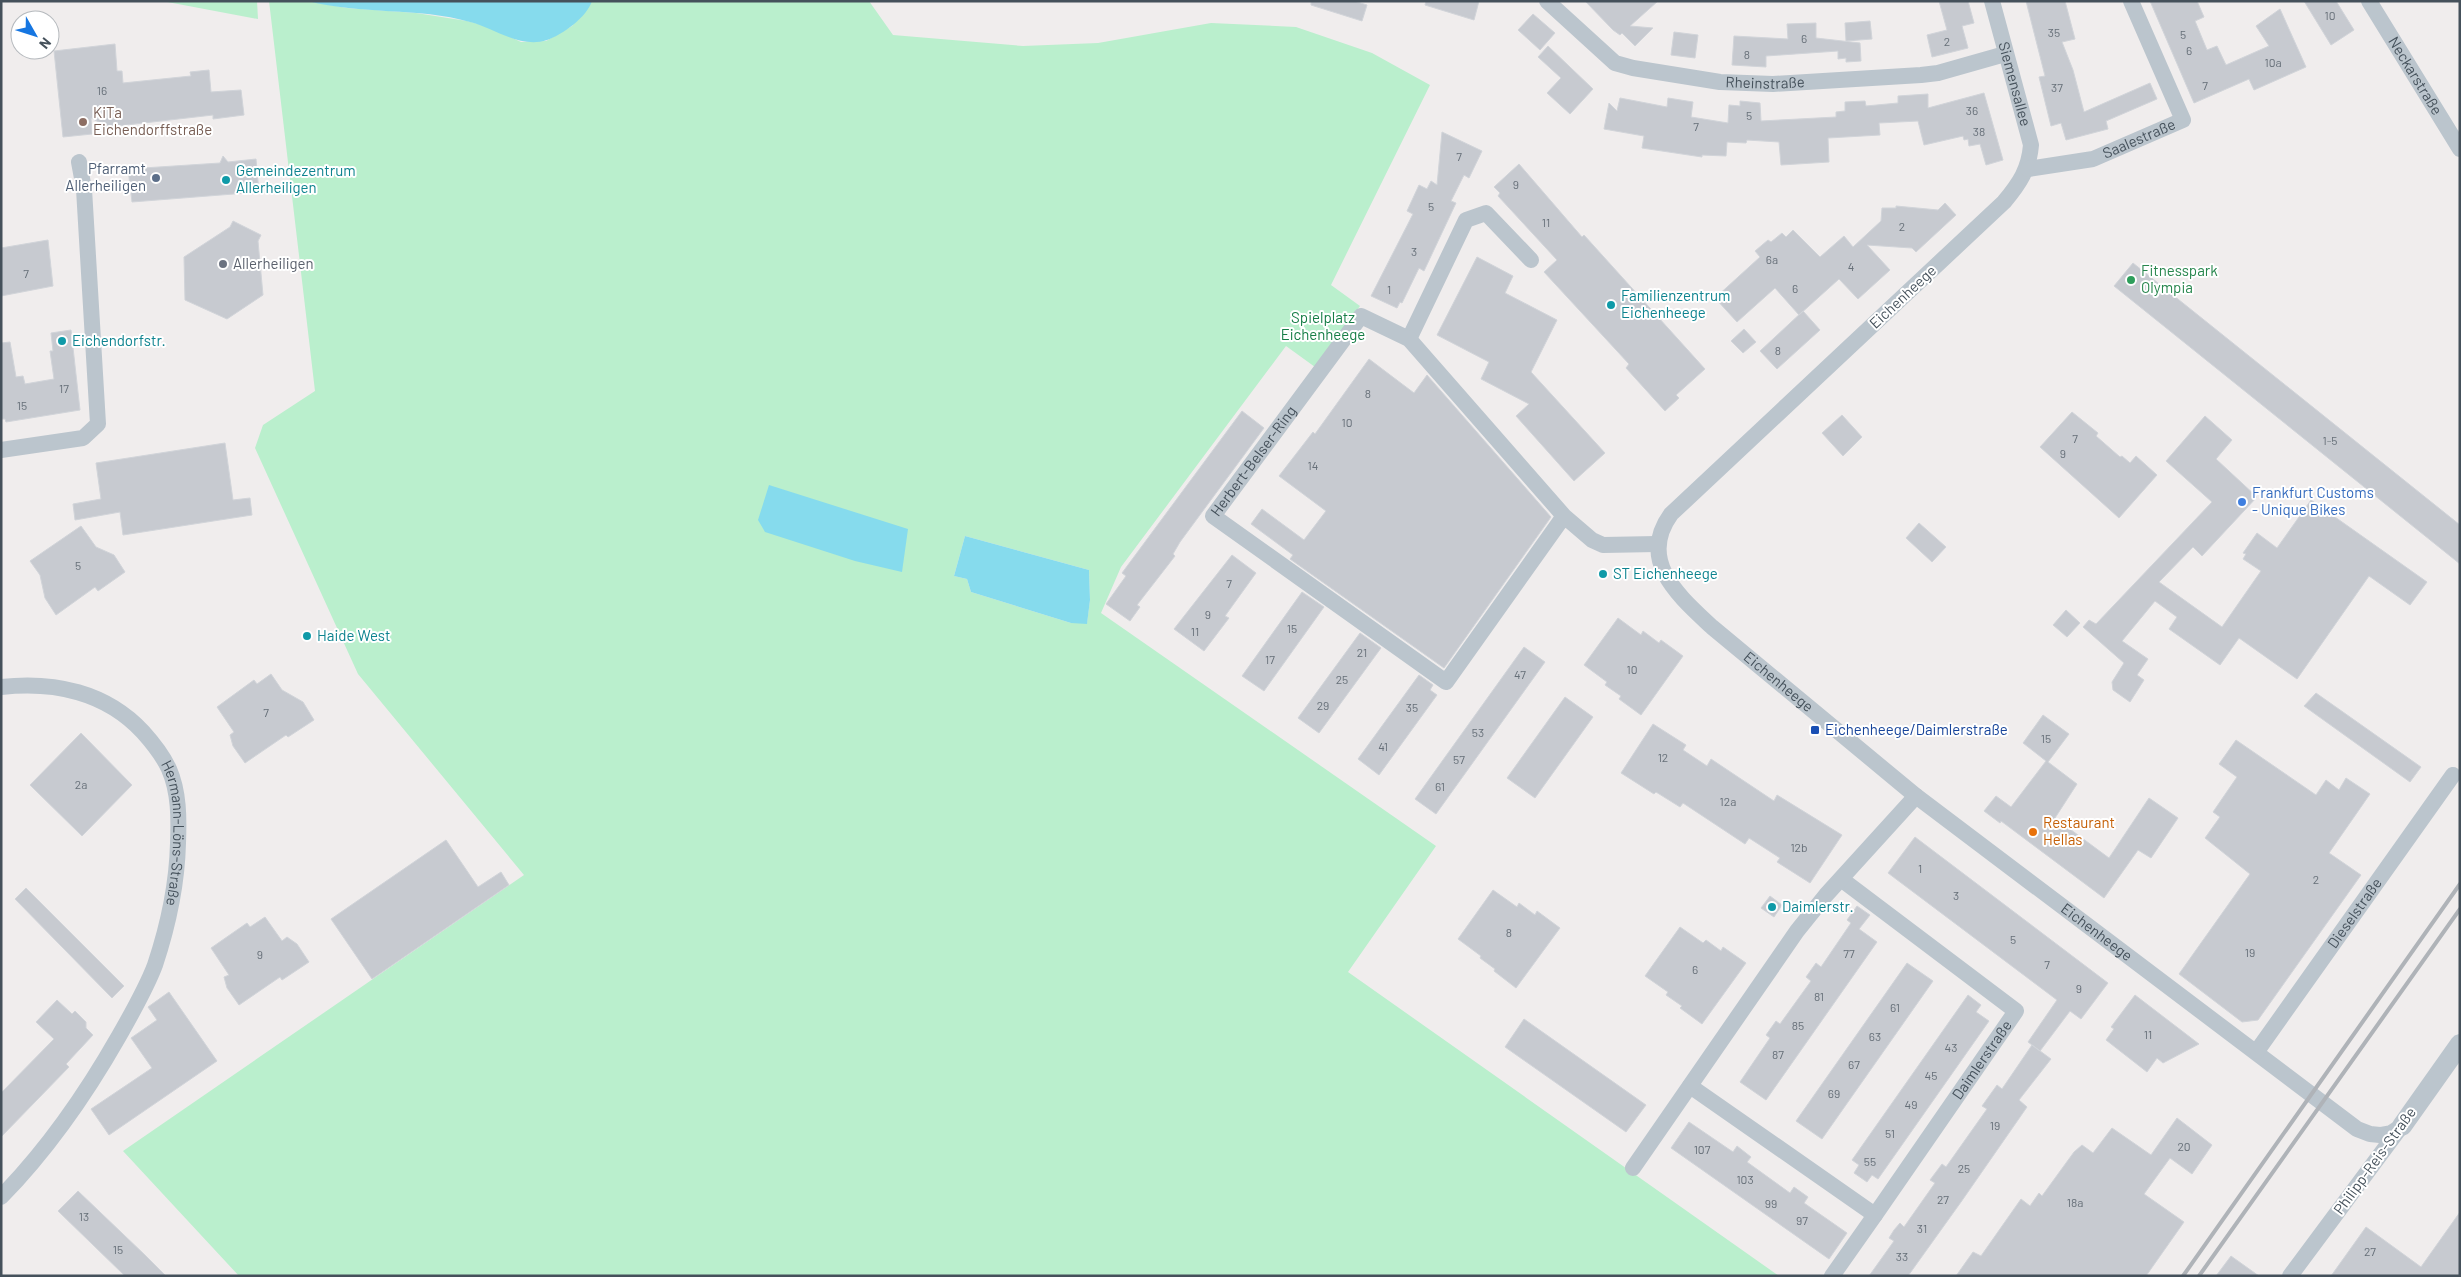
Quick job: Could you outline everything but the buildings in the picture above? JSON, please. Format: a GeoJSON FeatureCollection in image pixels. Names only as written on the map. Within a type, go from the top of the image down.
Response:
{"type":"FeatureCollection","features":[{"type":"Feature","properties":{"kind":"street","name":"Rheinstraße"},"geometry":{"type":"LineString","coordinates":[[1547,1],[1615,63],[1633,68],[1720,82],[1773,84],[1930,74],[2005,54]]}},
{"type":"Feature","properties":{"kind":"street","name":"Siemensallee"},"geometry":{"type":"LineString","coordinates":[[1992,1],[2031,144],[2028,169]]}},
{"type":"Feature","properties":{"kind":"street","name":"Saalestraße"},"geometry":{"type":"LineString","coordinates":[[2028,169],[2093,159],[2183,120],[2131,1]]}},
{"type":"Feature","properties":{"kind":"street","name":"Neckarstraße"},"geometry":{"type":"LineString","coordinates":[[2369,1],[2460,149]]}},
{"type":"Feature","properties":{"kind":"street"},"geometry":{"type":"LineString","coordinates":[[1,450],[83,438],[98,424],[84,189],[79,162]]}},
{"type":"Feature","properties":{"kind":"street","name":"Eichenheege"},"geometry":{"type":"LineString","coordinates":[[2028,169],[2004,202],[1683,501],[1666,521],[1658,544],[1661,568],[1682,599],[1712,628],[1916,796],[2257,1051],[2358,1129],[2370,1134],[2380,1135],[2391,1133],[2402,1126]]}},
{"type":"Feature","properties":{"kind":"street"},"geometry":{"type":"LineString","coordinates":[[1409,339],[1466,220],[1486,212],[1531,260]]}},
{"type":"Feature","properties":{"kind":"street","name":"Herbert-Belser-Ring"},"geometry":{"type":"LineString","coordinates":[[1564,516],[1446,682],[1213,516],[1361,316],[1409,339],[1564,516],[1592,540],[1602,545],[1658,544]]}},
{"type":"Feature","properties":{"kind":"street","name":"Hermann-Löns-Straße"},"geometry":{"type":"LineString","coordinates":[[1,687],[36,685],[66,689],[100,699],[123,713],[145,735],[168,767],[177,798],[179,824],[177,868],[172,902],[161,945],[148,981],[106,1057],[72,1112],[30,1166],[1,1197]]}},
{"type":"Feature","properties":{"kind":"street","name":"Dieselstraße"},"geometry":{"type":"LineString","coordinates":[[2257,1051],[2453,775]]}},
{"type":"Feature","properties":{"kind":"street"},"geometry":{"type":"LineString","coordinates":[[1633,1168],[1797,931],[1916,796]]}},
{"type":"Feature","properties":{"kind":"street","name":"Daimlerstraße"},"geometry":{"type":"LineString","coordinates":[[1832,1276],[2016,1011],[1841,879]]}},
{"type":"Feature","properties":{"kind":"street","name":"Philipp-Reis-Straße"},"geometry":{"type":"LineString","coordinates":[[2290,1276],[2402,1126],[2460,1044]]}},
{"type":"Feature","properties":{"kind":"street"},"geometry":{"type":"LineString","coordinates":[[1690,1086],[1875,1215]]}},
{"type":"Feature","properties":{"kind":"green space"},"geometry":{"type":"Polygon","coordinates":[[[162,1],[257,1],[258,19],[162,1]]]}},
{"type":"Feature","properties":{"kind":"green space","name":"Spielplatz Eichenheege"},"geometry":{"type":"Polygon","coordinates":[[[269,1],[308,1],[347,8],[416,13],[467,21],[490,27],[521,42],[546,41],[572,26],[592,1],[869,1],[893,35],[1023,46],[1098,43],[1211,23],[1296,27],[1372,53],[1430,85],[1331,285],[1360,306],[1315,367],[1286,346],[1121,567],[1101,613],[1436,846],[1348,972],[1779,1276],[239,1276],[123,1151],[524,875],[358,674],[255,448],[263,425],[315,391],[269,1]],[[965,536],[954,576],[967,579],[971,592],[1071,623],[1087,623],[1090,600],[1089,570],[965,536]]]}},
{"type":"Feature","properties":{"kind":"water"},"geometry":{"type":"Polygon","coordinates":[[[308,1],[592,1],[580,19],[567,30],[547,40],[527,42],[450,17],[348,8],[308,1]]]}},
{"type":"Feature","properties":{"kind":"water"},"geometry":{"type":"Polygon","coordinates":[[[769,485],[908,529],[902,572],[855,561],[765,532],[758,520],[769,485]]]}},
{"type":"Feature","properties":{"kind":"water"},"geometry":{"type":"Polygon","coordinates":[[[965,536],[1089,570],[1090,600],[1087,624],[1071,623],[971,592],[967,579],[954,576],[965,536]]]}},
{"type":"Feature","properties":{"kind":"railway"},"geometry":{"type":"LineString","coordinates":[[2183,1276],[2460,884]]}},
{"type":"Feature","properties":{"kind":"railway"},"geometry":{"type":"LineString","coordinates":[[2199,1276],[2460,909]]}},
{"type":"Feature","properties":{"kind":"place","name":"KiTa Eichendorffstraße"},"geometry":{"type":"Point","coordinates":[83,122]}},
{"type":"Feature","properties":{"kind":"place","name":"Pfarramt Allerheiligen"},"geometry":{"type":"Point","coordinates":[156,178]}},
{"type":"Feature","properties":{"kind":"place","name":"Gemeindezentrum Allerheiligen"},"geometry":{"type":"Point","coordinates":[226,180]}},
{"type":"Feature","properties":{"kind":"place","name":"Allerheiligen"},"geometry":{"type":"Point","coordinates":[223,264]}},
{"type":"Feature","properties":{"kind":"place","name":"Fitnesspark Olympia"},"geometry":{"type":"Point","coordinates":[2131,280]}},
{"type":"Feature","properties":{"kind":"place","name":"Familienzentrum Eichenheege"},"geometry":{"type":"Point","coordinates":[1611,305]}},
{"type":"Feature","properties":{"kind":"place","name":"Eichendorfstr."},"geometry":{"type":"Point","coordinates":[62,341]}},
{"type":"Feature","properties":{"kind":"place","name":"Frankfurt Customs - Unique Bikes"},"geometry":{"type":"Point","coordinates":[2242,502]}},
{"type":"Feature","properties":{"kind":"place","name":"ST Eichenheege"},"geometry":{"type":"Point","coordinates":[1603,574]}},
{"type":"Feature","properties":{"kind":"place","name":"Haide West"},"geometry":{"type":"Point","coordinates":[307,636]}},
{"type":"Feature","properties":{"kind":"place","name":"Eichenheege/Daimlerstraße"},"geometry":{"type":"Point","coordinates":[1815,730]}},
{"type":"Feature","properties":{"kind":"place","name":"Restaurant Hellas"},"geometry":{"type":"Point","coordinates":[2033,832]}},
{"type":"Feature","properties":{"kind":"place","name":"Daimlerstr."},"geometry":{"type":"Point","coordinates":[1772,907]}}]}
